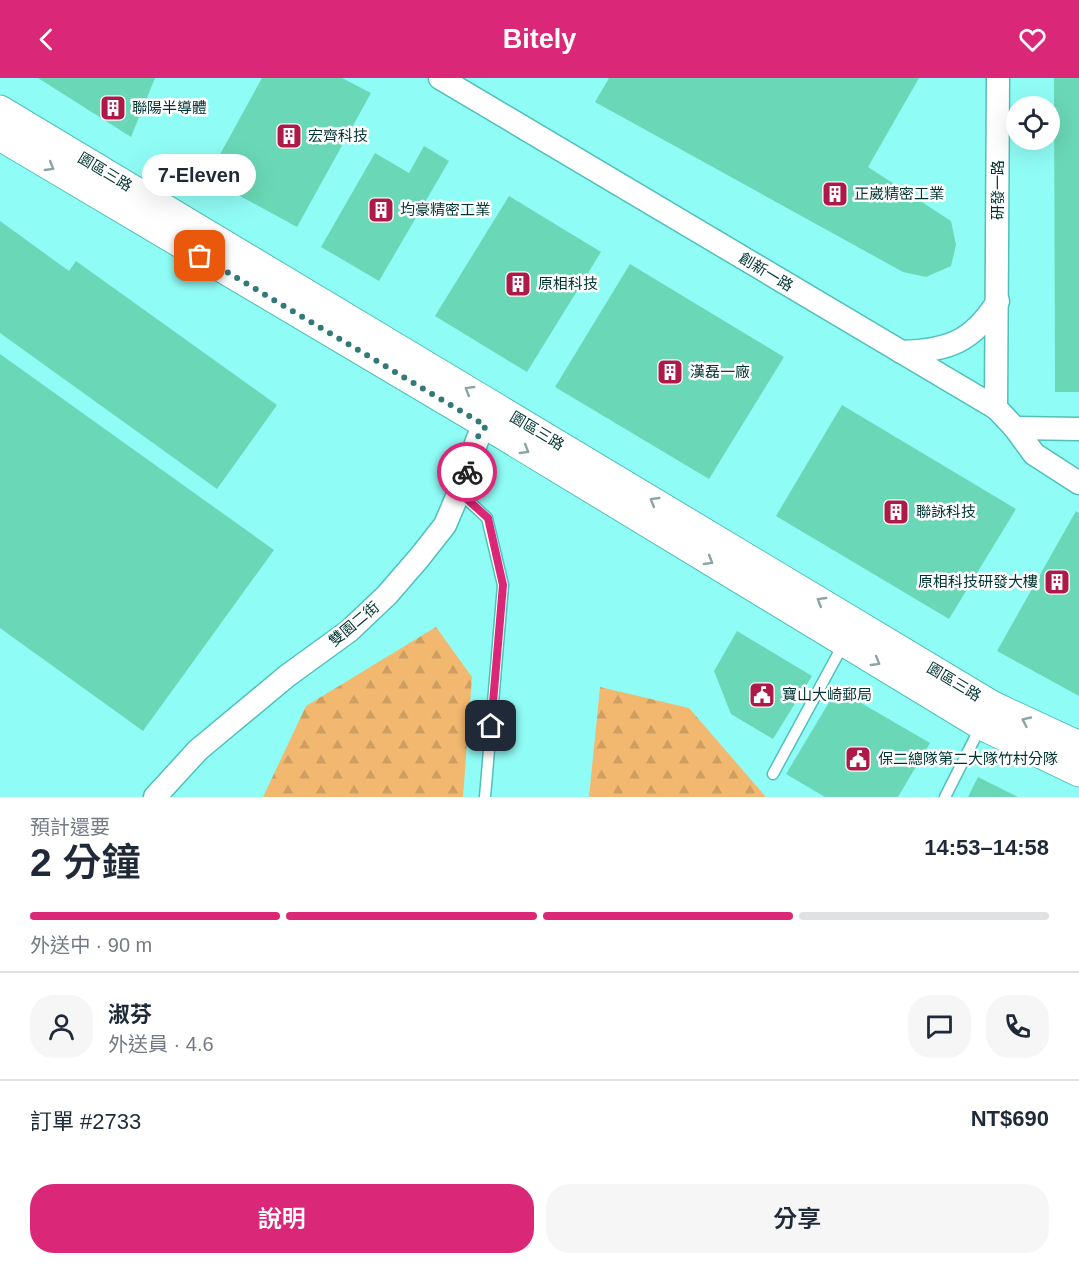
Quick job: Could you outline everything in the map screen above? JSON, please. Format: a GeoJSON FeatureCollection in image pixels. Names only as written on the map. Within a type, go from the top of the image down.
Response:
{"type":"FeatureCollection","features":[{"type":"Feature","properties":{"kind":"street","name":"創新一路"},"geometry":{"type":"LineString","coordinates":[[440,78],[996,408],[1015,428],[1034,454],[1079,483]]}},
{"type":"Feature","properties":{"kind":"street","name":"研發一路"},"geometry":{"type":"LineString","coordinates":[[996,408],[998,78]]}},
{"type":"Feature","properties":{"kind":"street","name":"園區三路"},"geometry":{"type":"LineString","coordinates":[[0,110],[491,417],[850,632],[1079,773]]}},
{"type":"Feature","properties":{"kind":"street","name":"園區三路"},"geometry":{"type":"LineString","coordinates":[[0,137],[491,417]]}},
{"type":"Feature","properties":{"kind":"street"},"geometry":{"type":"LineString","coordinates":[[901,352],[928,351],[949,346],[973,333],[988,317],[998,301]]}},
{"type":"Feature","properties":{"kind":"street","name":"雙園二街"},"geometry":{"type":"LineString","coordinates":[[155,797],[198,750],[287,675],[349,631],[387,595],[444,525],[459,492],[477,438],[491,417]]}},
{"type":"Feature","properties":{"kind":"street"},"geometry":{"type":"LineString","coordinates":[[1015,428],[1079,429]]}},
{"type":"Feature","properties":{"kind":"street","name":"園區三路"},"geometry":{"type":"LineString","coordinates":[[987,716],[1079,745]]}},
{"type":"Feature","properties":{"kind":"lane"},"geometry":{"type":"LineString","coordinates":[[459,492],[488,518],[503,585],[485,797]]}},
{"type":"Feature","properties":{"kind":"lane"},"geometry":{"type":"LineString","coordinates":[[773,774],[850,632]]}},
{"type":"Feature","properties":{"kind":"lane"},"geometry":{"type":"LineString","coordinates":[[945,797],[987,716]]}},
{"type":"Feature","properties":{"kind":"green space"},"geometry":{"type":"Polygon","coordinates":[[[436,627],[472,677],[463,797],[263,797],[306,706],[436,627]]]}},
{"type":"Feature","properties":{"kind":"green space"},"geometry":{"type":"Polygon","coordinates":[[[600,687],[689,708],[766,797],[589,797],[600,687]]]}},
{"type":"Feature","properties":{"kind":"building","name":"聯陽半導體"},"geometry":{"type":"Polygon","coordinates":[[[38,78],[155,78],[131,137],[38,78]]]}},
{"type":"Feature","properties":{"kind":"building","name":"宏齊科技"},"geometry":{"type":"Polygon","coordinates":[[[262,78],[342,78],[371,93],[297,227],[207,178],[262,78]]]}},
{"type":"Feature","properties":{"kind":"building","name":"正崴精密工業"},"geometry":{"type":"Polygon","coordinates":[[[609,78],[919,78],[868,167],[951,221],[956,245],[951,266],[926,277],[903,272],[595,102],[609,78]]]}},
{"type":"Feature","properties":{"kind":"building"},"geometry":{"type":"Polygon","coordinates":[[[1054,78],[1079,78],[1079,392],[1055,392],[1054,150],[1060,150],[1060,96],[1054,96],[1054,78]]]}},
{"type":"Feature","properties":{"kind":"building","name":"均豪精密工業"},"geometry":{"type":"Polygon","coordinates":[[[424,146],[449,161],[379,281],[321,247],[375,153],[409,173],[424,146]]]}},
{"type":"Feature","properties":{"kind":"building","name":"原相科技"},"geometry":{"type":"Polygon","coordinates":[[[509,196],[601,252],[527,372],[435,316],[509,196]]]}},
{"type":"Feature","properties":{"kind":"building"},"geometry":{"type":"Polygon","coordinates":[[[0,221],[69,271],[76,261],[277,405],[217,489],[0,333],[0,221]]]}},
{"type":"Feature","properties":{"kind":"building","name":"漢磊一廠"},"geometry":{"type":"Polygon","coordinates":[[[630,264],[784,357],[709,479],[555,387],[630,264]]]}},
{"type":"Feature","properties":{"kind":"building"},"geometry":{"type":"Polygon","coordinates":[[[0,354],[274,550],[143,731],[0,628],[0,354]]]}},
{"type":"Feature","properties":{"kind":"building","name":"聯詠科技"},"geometry":{"type":"Polygon","coordinates":[[[842,405],[1016,509],[949,619],[776,516],[842,405]]]}},
{"type":"Feature","properties":{"kind":"building","name":"原相科技研發大樓"},"geometry":{"type":"Polygon","coordinates":[[[1076,511],[1079,513],[1079,696],[997,651],[1076,511]]]}},
{"type":"Feature","properties":{"kind":"building","name":"寶山大崎郵局"},"geometry":{"type":"Polygon","coordinates":[[[737,631],[812,676],[773,739],[731,714],[714,671],[737,631]]]}},
{"type":"Feature","properties":{"kind":"building","name":"保二總隊第二大隊竹村分隊"},"geometry":{"type":"Polygon","coordinates":[[[837,689],[930,743],[898,797],[825,797],[786,774],[837,689]]]}},
{"type":"Feature","properties":{"kind":"building"},"geometry":{"type":"Polygon","coordinates":[[[978,777],[1018,797],[968,797],[978,777]]]}},
{"type":"Feature","properties":{"kind":"way so far"},"geometry":{"type":"LineString","coordinates":[[200,256],[486,426],[477,438],[467,472]]}},
{"type":"Feature","properties":{"kind":"place","name":"聯陽半導體"},"geometry":{"type":"Point","coordinates":[113,108]}},
{"type":"Feature","properties":{"kind":"place","name":"宏齊科技"},"geometry":{"type":"Point","coordinates":[289,136]}},
{"type":"Feature","properties":{"kind":"place","name":"正崴精密工業"},"geometry":{"type":"Point","coordinates":[835,194]}},
{"type":"Feature","properties":{"kind":"place","name":"均豪精密工業"},"geometry":{"type":"Point","coordinates":[381,210]}},
{"type":"Feature","properties":{"kind":"place","name":"7-Eleven"},"geometry":{"type":"Point","coordinates":[200,256]}},
{"type":"Feature","properties":{"kind":"place","name":"原相科技"},"geometry":{"type":"Point","coordinates":[518,284]}},
{"type":"Feature","properties":{"kind":"place","name":"漢磊一廠"},"geometry":{"type":"Point","coordinates":[670,372]}},
{"type":"Feature","properties":{"kind":"place","name":"聯詠科技"},"geometry":{"type":"Point","coordinates":[896,512]}},
{"type":"Feature","properties":{"kind":"place","name":"原相科技研發大樓"},"geometry":{"type":"Point","coordinates":[1057,582]}},
{"type":"Feature","properties":{"kind":"place","name":"寶山大崎郵局"},"geometry":{"type":"Point","coordinates":[762,695]}},
{"type":"Feature","properties":{"kind":"place","name":"保二總隊第二大隊竹村分隊"},"geometry":{"type":"Point","coordinates":[858,759]}},
{"type":"Feature","properties":{"kind":"route"},"geometry":{"type":"LineString","coordinates":[[467,472],[459,492],[488,518],[503,585],[491,726]]}}]}
